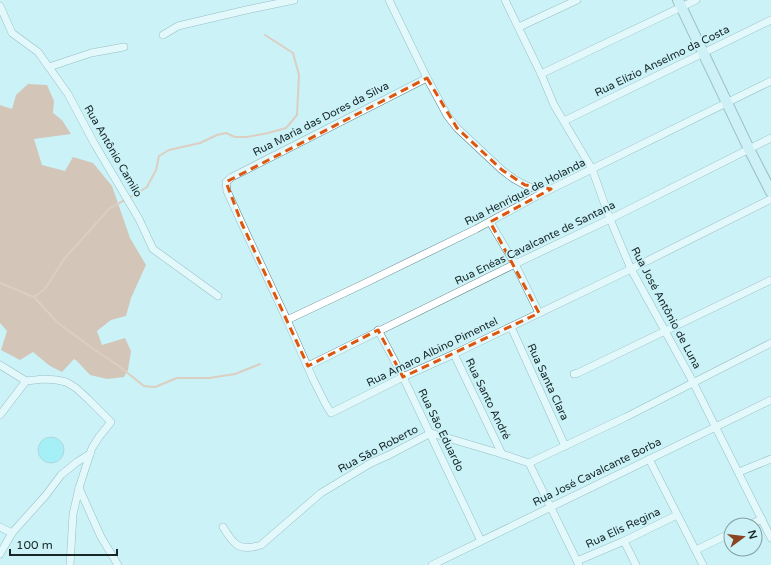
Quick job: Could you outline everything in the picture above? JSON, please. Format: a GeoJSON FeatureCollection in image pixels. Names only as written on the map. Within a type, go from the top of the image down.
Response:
{"type":"FeatureCollection","features":[{"type":"Feature","properties":{"kind":"street"},"geometry":{"type":"LineString","coordinates":[[163,35],[178,26],[294,0]]}},
{"type":"Feature","properties":{"kind":"street"},"geometry":{"type":"LineString","coordinates":[[389,0],[427,78],[447,115],[457,128],[502,170],[525,185],[534,188],[551,189]]}},
{"type":"Feature","properties":{"kind":"street","name":"Rua José Antônio de Luna"},"geometry":{"type":"LineString","coordinates":[[505,0],[541,74],[554,105],[592,169],[610,219],[631,269],[693,382],[761,517]]}},
{"type":"Feature","properties":{"kind":"street"},"geometry":{"type":"LineString","coordinates":[[519,27],[577,0]]}},
{"type":"Feature","properties":{"kind":"street"},"geometry":{"type":"LineString","coordinates":[[541,74],[680,4],[696,0]]}},
{"type":"Feature","properties":{"kind":"street"},"geometry":{"type":"LineString","coordinates":[[680,4],[771,192]]}},
{"type":"Feature","properties":{"kind":"street","name":"Rua Antônio Camilo"},"geometry":{"type":"LineString","coordinates":[[0,6],[12,33],[38,52],[68,94],[94,143],[139,219],[153,249],[218,296]]}},
{"type":"Feature","properties":{"kind":"street","name":"Rua Elízio Anselmo da Costa"},"geometry":{"type":"LineString","coordinates":[[564,121],[771,20]]}},
{"type":"Feature","properties":{"kind":"street"},"geometry":{"type":"LineString","coordinates":[[49,67],[91,53],[124,47]]}},
{"type":"Feature","properties":{"kind":"street","name":"Rua Maria das Dores da Silva"},"geometry":{"type":"LineString","coordinates":[[226,182],[238,174],[427,78]]}},
{"type":"Feature","properties":{"kind":"street","name":"Rua Henrique de Holanda"},"geometry":{"type":"LineString","coordinates":[[287,320],[490,222],[535,197],[771,81]]}},
{"type":"Feature","properties":{"kind":"street","name":"Rua Enéas Cavalcante de Santana"},"geometry":{"type":"LineString","coordinates":[[308,366],[378,330],[610,219],[771,138]]}},
{"type":"Feature","properties":{"kind":"street","name":"Rua Amaro Albino Pimentel"},"geometry":{"type":"LineString","coordinates":[[226,182],[227,191],[319,392],[331,413],[631,269],[771,199]]}},
{"type":"Feature","properties":{"kind":"street"},"geometry":{"type":"LineString","coordinates":[[490,222],[515,264],[539,313]]}},
{"type":"Feature","properties":{"kind":"street"},"geometry":{"type":"LineString","coordinates":[[574,374],[578,374],[771,280]]}},
{"type":"Feature","properties":{"kind":"street","name":"Rua Santa Clara"},"geometry":{"type":"LineString","coordinates":[[510,327],[565,446]]}},
{"type":"Feature","properties":{"kind":"street","name":"Rua São Eduardo"},"geometry":{"type":"LineString","coordinates":[[378,330],[404,377],[481,541]]}},
{"type":"Feature","properties":{"kind":"street"},"geometry":{"type":"LineString","coordinates":[[578,563],[529,463],[626,417],[771,343]]}},
{"type":"Feature","properties":{"kind":"street","name":"Rua Santo André"},"geometry":{"type":"LineString","coordinates":[[454,354],[502,454]]}},
{"type":"Feature","properties":{"kind":"street"},"geometry":{"type":"LineString","coordinates":[[0,365],[26,381],[44,379],[66,382],[76,388],[111,422],[99,437],[91,451],[79,488],[73,514],[70,565]]}},
{"type":"Feature","properties":{"kind":"street"},"geometry":{"type":"LineString","coordinates":[[0,415],[26,381]]}},
{"type":"Feature","properties":{"kind":"street","name":"Rua José Cavalcante Borba"},"geometry":{"type":"LineString","coordinates":[[432,565],[771,400]]}},
{"type":"Feature","properties":{"kind":"street","name":"Rua São Roberto"},"geometry":{"type":"LineString","coordinates":[[223,527],[230,540],[240,547],[250,548],[261,545],[321,493],[372,463],[431,433],[529,463]]}},
{"type":"Feature","properties":{"kind":"street"},"geometry":{"type":"LineString","coordinates":[[0,554],[12,533],[46,495],[61,475],[91,451]]}},
{"type":"Feature","properties":{"kind":"street"},"geometry":{"type":"LineString","coordinates":[[649,459],[703,565]]}},
{"type":"Feature","properties":{"kind":"street"},"geometry":{"type":"LineString","coordinates":[[739,472],[771,459]]}},
{"type":"Feature","properties":{"kind":"street"},"geometry":{"type":"LineString","coordinates":[[79,488],[101,537],[118,565]]}},
{"type":"Feature","properties":{"kind":"street","name":"Rua Elis Regina"},"geometry":{"type":"LineString","coordinates":[[578,563],[677,515]]}},
{"type":"Feature","properties":{"kind":"street","name":"Rua José Antônio de Luna"},"geometry":{"type":"LineString","coordinates":[[763,521],[771,538]]}},
{"type":"Feature","properties":{"kind":"street"},"geometry":{"type":"LineString","coordinates":[[0,527],[12,533]]}},
{"type":"Feature","properties":{"kind":"street"},"geometry":{"type":"LineString","coordinates":[[696,550],[723,537]]}},
{"type":"Feature","properties":{"kind":"street"},"geometry":{"type":"LineString","coordinates":[[624,541],[636,565]]}},
{"type":"Feature","properties":{"kind":"highlighted area"},"geometry":{"type":"Polygon","coordinates":[[[427,78],[457,128],[502,170],[525,185],[551,189],[490,222],[539,313],[403,377],[378,330],[308,366],[242,224],[226,182],[427,78]]]}},
{"type":"Feature","properties":{"kind":"shaded area"},"geometry":{"type":"Polygon","coordinates":[[[28,84],[47,85],[54,101],[53,113],[62,120],[71,134],[34,139],[42,165],[65,171],[73,157],[93,163],[112,186],[130,238],[146,265],[131,298],[126,316],[111,320],[97,331],[102,345],[125,338],[131,351],[128,370],[124,377],[107,379],[90,375],[74,359],[62,372],[50,366],[33,352],[20,360],[1,350],[7,331],[0,323],[0,105],[12,109],[16,95],[28,84]]]}},
{"type":"Feature","properties":{"kind":"building"},"geometry":{"type":"Polygon","coordinates":[[[51,437],[60,441],[64,450],[60,459],[51,463],[42,459],[38,450],[42,441],[51,437]]]}},
{"type":"Feature","properties":{"kind":"waterway"},"geometry":{"type":"LineString","coordinates":[[129,198],[147,187],[156,170],[159,156],[169,150],[200,143],[217,135],[226,133],[235,137],[247,137],[268,133],[286,128],[297,115],[299,75],[293,53],[265,35]]}},
{"type":"Feature","properties":{"kind":"waterway"},"geometry":{"type":"LineString","coordinates":[[0,283],[34,297],[45,289],[64,259],[110,208],[125,200]]}},
{"type":"Feature","properties":{"kind":"waterway"},"geometry":{"type":"LineString","coordinates":[[34,297],[58,323],[144,386],[155,387],[177,378],[209,378],[235,374],[260,364]]}}]}
